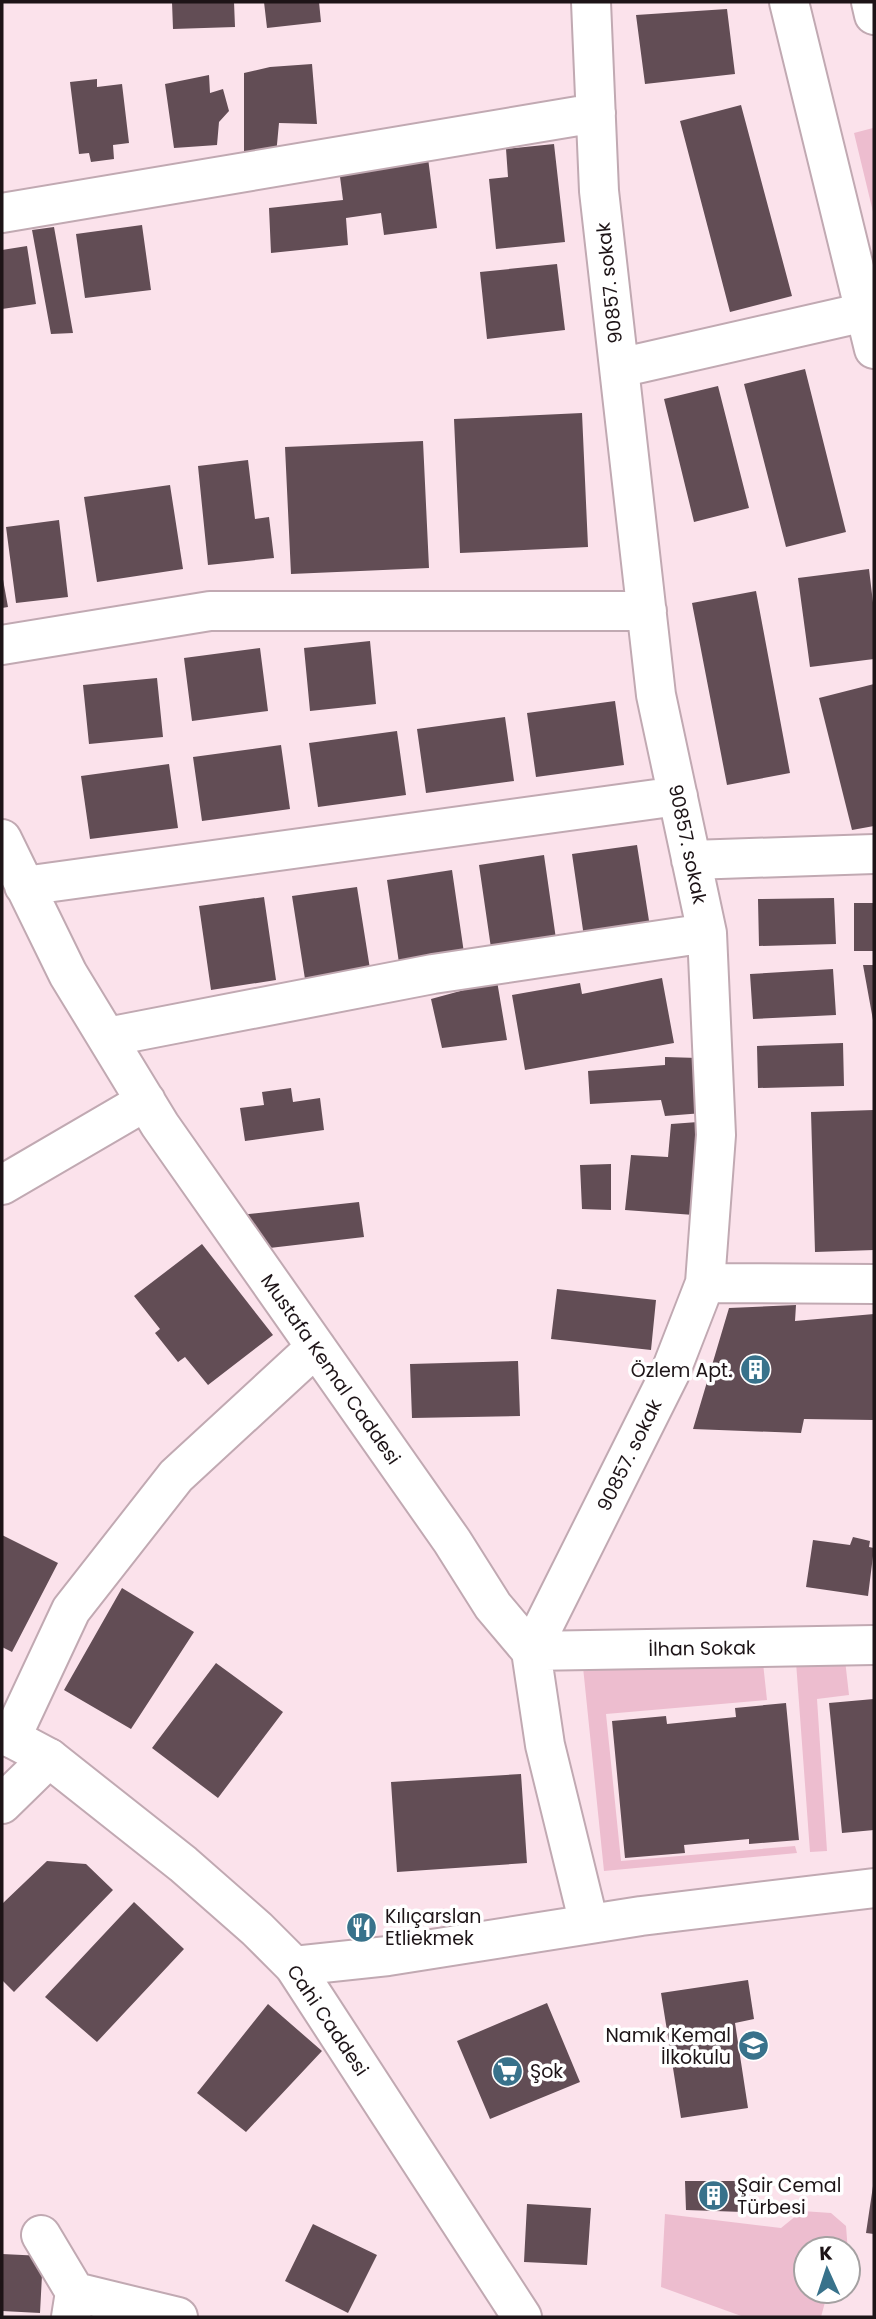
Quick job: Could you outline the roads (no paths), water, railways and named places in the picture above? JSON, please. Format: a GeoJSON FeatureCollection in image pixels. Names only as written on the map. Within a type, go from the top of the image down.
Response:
{"type":"FeatureCollection","features":[{"type":"Feature","properties":{"kind":"street","name":"90857. sokak"},"geometry":{"type":"LineString","coordinates":[[531,1651],[670,1373],[705,1283],[716,1135],[707,933],[656,695],[599,191],[591,2]]}},
{"type":"Feature","properties":{"kind":"street"},"geometry":{"type":"LineString","coordinates":[[789,2],[874,349]]}},
{"type":"Feature","properties":{"kind":"street"},"geometry":{"type":"LineString","coordinates":[[871,2],[874,15]]}},
{"type":"Feature","properties":{"kind":"street"},"geometry":{"type":"LineString","coordinates":[[2,212],[596,113]]}},
{"type":"Feature","properties":{"kind":"street"},"geometry":{"type":"LineString","coordinates":[[619,368],[865,312]]}},
{"type":"Feature","properties":{"kind":"street"},"geometry":{"type":"LineString","coordinates":[[2,645],[210,611],[646,611]]}},
{"type":"Feature","properties":{"kind":"street"},"geometry":{"type":"LineString","coordinates":[[23,886],[678,796]]}},
{"type":"Feature","properties":{"kind":"street","name":"Mustafa Kemal Caddesi"},"geometry":{"type":"LineString","coordinates":[[2,839],[68,974],[198,1181],[452,1541],[493,1606],[531,1651]]}},
{"type":"Feature","properties":{"kind":"street"},"geometry":{"type":"LineString","coordinates":[[691,860],[874,854]]}},
{"type":"Feature","properties":{"kind":"street"},"geometry":{"type":"LineString","coordinates":[[107,1037],[433,974],[707,933]]}},
{"type":"Feature","properties":{"kind":"street"},"geometry":{"type":"LineString","coordinates":[[2,1185],[146,1101]]}},
{"type":"Feature","properties":{"kind":"street"},"geometry":{"type":"LineString","coordinates":[[705,1283],[874,1284]]}},
{"type":"Feature","properties":{"kind":"street"},"geometry":{"type":"LineString","coordinates":[[6,1736],[71,1610],[176,1476],[316,1347]]}},
{"type":"Feature","properties":{"kind":"street","name":"İlhan Sokak"},"geometry":{"type":"LineString","coordinates":[[531,1651],[874,1645]]}},
{"type":"Feature","properties":{"kind":"street"},"geometry":{"type":"LineString","coordinates":[[531,1651],[545,1745],[589,1924]]}},
{"type":"Feature","properties":{"kind":"street","name":"Cahi Caddesi"},"geometry":{"type":"LineString","coordinates":[[6,1736],[49,1758],[183,1864],[257,1929],[293,1966],[522,2317]]}},
{"type":"Feature","properties":{"kind":"street"},"geometry":{"type":"LineString","coordinates":[[2,1804],[49,1758]]}},
{"type":"Feature","properties":{"kind":"street"},"geometry":{"type":"LineString","coordinates":[[293,1966],[388,1956],[641,1916],[874,1888]]}},
{"type":"Feature","properties":{"kind":"street"},"geometry":{"type":"LineString","coordinates":[[41,2235],[73,2305],[178,2317]]}},
{"type":"Feature","properties":{"kind":"place","name":"Özlem Apt."},"geometry":{"type":"Point","coordinates":[755,1370]}},
{"type":"Feature","properties":{"kind":"place","name":"Kılıçarslan Etliekmek"},"geometry":{"type":"Point","coordinates":[362,1927]}},
{"type":"Feature","properties":{"kind":"place","name":"Namık Kemal İlkokulu"},"geometry":{"type":"Point","coordinates":[754,2046]}},
{"type":"Feature","properties":{"kind":"place","name":"Şok"},"geometry":{"type":"Point","coordinates":[507,2071]}},
{"type":"Feature","properties":{"kind":"place","name":"Şair Cemal Türbesi"},"geometry":{"type":"Point","coordinates":[714,2196]}}]}
